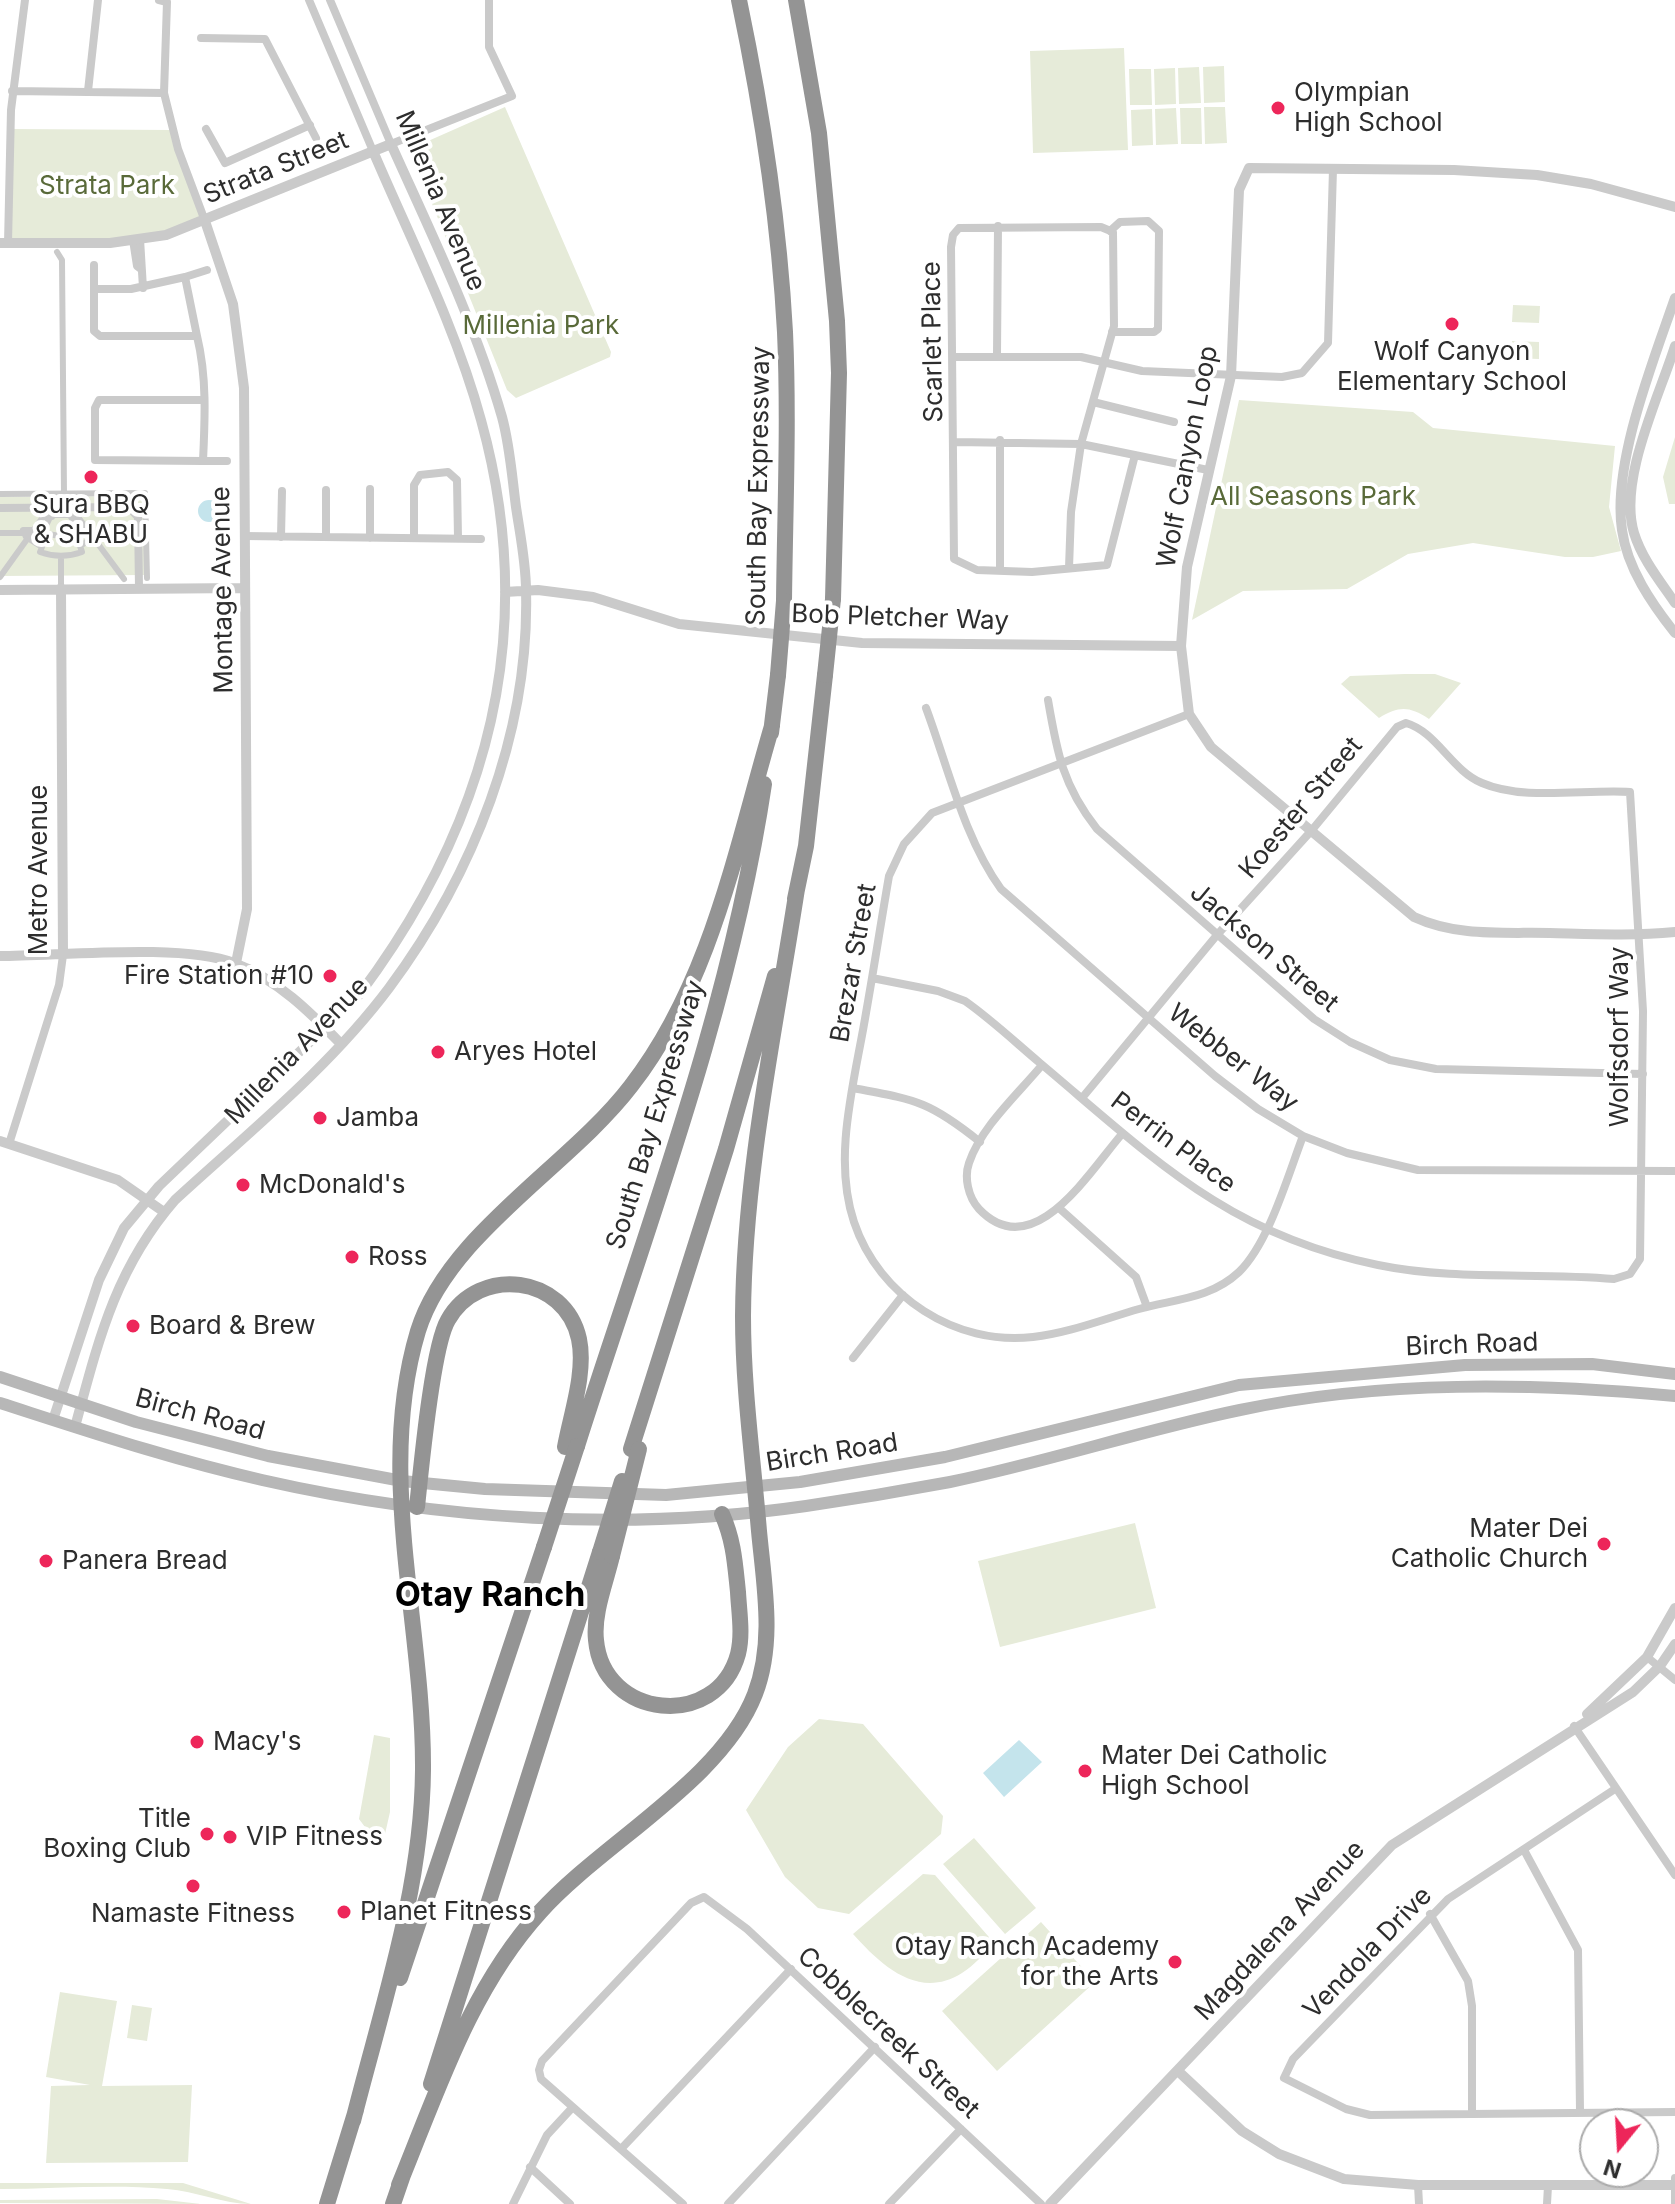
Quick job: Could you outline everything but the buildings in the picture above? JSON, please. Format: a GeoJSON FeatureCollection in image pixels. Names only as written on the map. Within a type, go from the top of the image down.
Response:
{"type":"FeatureCollection","features":[{"type":"Feature","properties":{"kind":"highway","name":"South Bay Expressway"},"geometry":{"type":"LineString","coordinates":[[327,2204],[545,1543],[571,1447],[715,1007],[752,855],[772,726],[784,601],[786,414],[782,293],[769,165],[739,0]]}},
{"type":"Feature","properties":{"kind":"highway"},"geometry":{"type":"LineString","coordinates":[[399,2185],[470,2016],[512,1945],[567,1883],[719,1751],[749,1708],[762,1673],[767,1637],[744,1380],[746,1249],[755,1155],[815,776],[833,599],[839,373],[819,133],[796,0]]}},
{"type":"Feature","properties":{"kind":"highway"},"geometry":{"type":"LineString","coordinates":[[411,1482],[400,1443],[411,1363],[429,1302],[461,1256],[602,1120],[657,1049],[688,989],[715,919],[772,726]]}},
{"type":"Feature","properties":{"kind":"highway"},"geometry":{"type":"LineString","coordinates":[[393,2204],[606,1554],[638,1428],[729,1136],[797,889]]}},
{"type":"Feature","properties":{"kind":"highway"},"geometry":{"type":"LineString","coordinates":[[353,2121],[406,1910],[420,1818],[421,1698],[409,1506],[411,1482],[441,1334],[458,1306],[471,1295],[493,1285],[518,1283],[541,1290],[561,1305],[574,1325],[581,1359],[571,1447]]}},
{"type":"Feature","properties":{"kind":"highway"},"geometry":{"type":"LineString","coordinates":[[606,1554],[596,1626],[598,1652],[604,1668],[620,1688],[641,1702],[667,1707],[692,1704],[707,1696],[726,1679],[740,1643],[733,1540],[722,1514]]}},
{"type":"Feature","properties":{"kind":"main road","name":"Birch Road"},"geometry":{"type":"LineString","coordinates":[[0,1377],[81,1404],[268,1456],[411,1482],[485,1489],[666,1495],[755,1487],[945,1457],[1239,1385],[1465,1365],[1592,1364],[1675,1374]]}},
{"type":"Feature","properties":{"kind":"main road","name":"Birch Road"},"geometry":{"type":"LineString","coordinates":[[0,1403],[263,1481],[409,1506],[483,1514],[667,1520],[757,1511],[950,1482],[1243,1409],[1339,1396],[1478,1386],[1591,1388],[1675,1396]]}},
{"type":"Feature","properties":{"kind":"street"},"geometry":{"type":"LineString","coordinates":[[4,243],[4,194],[12,91],[25,0]]}},
{"type":"Feature","properties":{"kind":"street"},"geometry":{"type":"LineString","coordinates":[[88,91],[98,0]]}},
{"type":"Feature","properties":{"kind":"street","name":"Millenia Avenue"},"geometry":{"type":"LineString","coordinates":[[53,1420],[99,1280],[124,1228],[147,1199],[359,995],[386,958],[431,884],[467,808],[496,706],[505,592],[499,519],[482,423],[451,332],[309,0]]}},
{"type":"Feature","properties":{"kind":"street","name":"Millenia Avenue"},"geometry":{"type":"LineString","coordinates":[[75,1427],[116,1290],[140,1242],[164,1212],[341,1044],[390,987],[435,916],[484,815],[507,756],[523,671],[526,590],[502,417],[451,278],[330,0]]}},
{"type":"Feature","properties":{"kind":"street","name":"Strata Street"},"geometry":{"type":"LineString","coordinates":[[4,243],[87,244],[166,235],[512,96],[489,47],[489,0]]}},
{"type":"Feature","properties":{"kind":"street"},"geometry":{"type":"LineString","coordinates":[[163,1],[164,93],[178,149],[205,221]]}},
{"type":"Feature","properties":{"kind":"street"},"geometry":{"type":"LineString","coordinates":[[201,38],[265,39],[316,138]]}},
{"type":"Feature","properties":{"kind":"street"},"geometry":{"type":"LineString","coordinates":[[12,91],[164,93]]}},
{"type":"Feature","properties":{"kind":"street"},"geometry":{"type":"LineString","coordinates":[[0,110],[11,110]]}},
{"type":"Feature","properties":{"kind":"street"},"geometry":{"type":"LineString","coordinates":[[206,129],[225,163],[310,125]]}},
{"type":"Feature","properties":{"kind":"street","name":"Wolf Canyon Loop"},"geometry":{"type":"LineString","coordinates":[[1675,207],[1591,184],[1537,175],[1454,170],[1261,167],[1249,168],[1243,173],[1239,190],[1231,376],[1187,567],[1181,646],[1181,674],[1189,714],[1211,747],[1399,907],[1433,926],[1463,932],[1640,935],[1675,932]]}},
{"type":"Feature","properties":{"kind":"street"},"geometry":{"type":"LineString","coordinates":[[954,357],[997,355],[1103,360],[1142,371],[1296,376],[1313,365],[1328,343],[1333,169]]}},
{"type":"Feature","properties":{"kind":"street","name":"Montage Avenue"},"geometry":{"type":"LineString","coordinates":[[205,221],[233,304],[244,388],[247,909],[236,963]]}},
{"type":"Feature","properties":{"kind":"street"},"geometry":{"type":"LineString","coordinates":[[1069,568],[1071,512],[1081,444],[1112,332],[1110,231],[1120,222],[1148,221],[1159,231],[1158,329],[1154,332],[1112,332]]}},
{"type":"Feature","properties":{"kind":"street","name":"Scarlet Place"},"geometry":{"type":"LineString","coordinates":[[1110,231],[1101,227],[970,226],[959,228],[953,235],[954,559],[977,570],[1032,572],[1107,565],[1135,455]]}},
{"type":"Feature","properties":{"kind":"street"},"geometry":{"type":"LineString","coordinates":[[997,355],[998,226]]}},
{"type":"Feature","properties":{"kind":"street"},"geometry":{"type":"LineString","coordinates":[[136,239],[144,265],[141,269],[143,288]]}},
{"type":"Feature","properties":{"kind":"street"},"geometry":{"type":"LineString","coordinates":[[57,252],[62,260],[60,513]]}},
{"type":"Feature","properties":{"kind":"street"},"geometry":{"type":"LineString","coordinates":[[94,265],[94,331],[100,336],[197,336]]}},
{"type":"Feature","properties":{"kind":"street"},"geometry":{"type":"LineString","coordinates":[[94,289],[143,288],[207,270]]}},
{"type":"Feature","properties":{"kind":"street"},"geometry":{"type":"LineString","coordinates":[[185,277],[204,368],[203,461]]}},
{"type":"Feature","properties":{"kind":"street"},"geometry":{"type":"LineString","coordinates":[[1675,298],[1625,459],[1620,506],[1622,532],[1636,573],[1675,633]]}},
{"type":"Feature","properties":{"kind":"street"},"geometry":{"type":"LineString","coordinates":[[1675,346],[1637,462],[1632,504],[1633,529],[1640,549],[1675,603]]}},
{"type":"Feature","properties":{"kind":"street"},"geometry":{"type":"LineString","coordinates":[[204,400],[99,400],[95,420],[95,460],[227,461]]}},
{"type":"Feature","properties":{"kind":"street"},"geometry":{"type":"LineString","coordinates":[[1093,402],[1174,422]]}},
{"type":"Feature","properties":{"kind":"street"},"geometry":{"type":"LineString","coordinates":[[482,423],[502,417]]}},
{"type":"Feature","properties":{"kind":"street"},"geometry":{"type":"LineString","coordinates":[[1000,440],[1000,569]]}},
{"type":"Feature","properties":{"kind":"street"},"geometry":{"type":"LineString","coordinates":[[956,442],[1000,440],[1081,444],[1208,470]]}},
{"type":"Feature","properties":{"kind":"street"},"geometry":{"type":"LineString","coordinates":[[414,538],[415,481],[423,472],[450,473],[457,480],[458,538]]}},
{"type":"Feature","properties":{"kind":"street"},"geometry":{"type":"LineString","coordinates":[[370,489],[370,538]]}},
{"type":"Feature","properties":{"kind":"street"},"geometry":{"type":"LineString","coordinates":[[326,490],[326,537]]}},
{"type":"Feature","properties":{"kind":"street"},"geometry":{"type":"LineString","coordinates":[[281,537],[282,491]]}},
{"type":"Feature","properties":{"kind":"street"},"geometry":{"type":"LineString","coordinates":[[0,494],[145,493],[139,588]]}},
{"type":"Feature","properties":{"kind":"street"},"geometry":{"type":"LineString","coordinates":[[0,508],[60,513],[128,507],[138,517],[147,578]]}},
{"type":"Feature","properties":{"kind":"street"},"geometry":{"type":"LineString","coordinates":[[0,577],[43,517],[60,513],[78,517],[124,579]]}},
{"type":"Feature","properties":{"kind":"street"},"geometry":{"type":"LineString","coordinates":[[0,533],[52,537],[142,532]]}},
{"type":"Feature","properties":{"kind":"street"},"geometry":{"type":"LineString","coordinates":[[29,534],[42,547],[40,552],[61,556],[82,552],[80,546],[91,533]]}},
{"type":"Feature","properties":{"kind":"street"},"geometry":{"type":"LineString","coordinates":[[244,536],[481,539]]}},
{"type":"Feature","properties":{"kind":"street"},"geometry":{"type":"LineString","coordinates":[[61,556],[61,588]]}},
{"type":"Feature","properties":{"kind":"street","name":"Metro Avenue"},"geometry":{"type":"LineString","coordinates":[[4,1143],[59,985],[63,955],[61,588]]}},
{"type":"Feature","properties":{"kind":"street"},"geometry":{"type":"LineString","coordinates":[[0,590],[244,588]]}},
{"type":"Feature","properties":{"kind":"street","name":"Bob Pletcher Way"},"geometry":{"type":"LineString","coordinates":[[505,592],[526,590],[593,597],[679,624],[862,643],[1181,646]]}},
{"type":"Feature","properties":{"kind":"street","name":"Jackson Street"},"geometry":{"type":"LineString","coordinates":[[1048,700],[1059,763],[1074,797],[1097,829],[1324,1027],[1390,1060],[1436,1069],[1643,1074]]}},
{"type":"Feature","properties":{"kind":"street","name":"Webber Way"},"geometry":{"type":"LineString","coordinates":[[926,708],[989,871],[1001,889],[1147,1018],[1247,1101],[1303,1136],[1347,1153],[1411,1169],[1675,1171]]}},
{"type":"Feature","properties":{"kind":"street","name":"Brezar Street"},"geometry":{"type":"LineString","coordinates":[[1189,714],[1123,742],[1059,763],[932,813],[904,844],[889,876],[853,1088],[845,1176],[851,1212],[871,1257],[903,1295],[942,1322],[972,1333],[1011,1338],[1048,1335],[1147,1307],[1188,1299],[1225,1283],[1254,1254],[1303,1136]]}},
{"type":"Feature","properties":{"kind":"street","name":"Wolfsdorf Way"},"geometry":{"type":"LineString","coordinates":[[1397,727],[1406,723],[1418,727],[1456,766],[1480,783],[1505,791],[1630,792],[1640,935],[1643,1074],[1639,1170],[1640,1259],[1630,1274],[1624,1276]]}},
{"type":"Feature","properties":{"kind":"street","name":"Koester Street"},"geometry":{"type":"LineString","coordinates":[[1082,1098],[1217,935],[1312,830],[1397,727]]}},
{"type":"Feature","properties":{"kind":"street"},"geometry":{"type":"LineString","coordinates":[[467,808],[484,815]]}},
{"type":"Feature","properties":{"kind":"street"},"geometry":{"type":"LineString","coordinates":[[0,956],[177,954],[236,963],[293,996],[341,1044]]}},
{"type":"Feature","properties":{"kind":"street","name":"Perrin Place"},"geometry":{"type":"LineString","coordinates":[[872,978],[938,991],[965,1001],[1122,1134],[1204,1197],[1265,1229],[1317,1250],[1389,1267],[1614,1279],[1624,1276]]}},
{"type":"Feature","properties":{"kind":"street"},"geometry":{"type":"LineString","coordinates":[[1042,1065],[980,1142],[966,1174],[975,1205],[989,1219],[1002,1226],[1024,1228],[1059,1208],[1122,1134]]}},
{"type":"Feature","properties":{"kind":"street"},"geometry":{"type":"LineString","coordinates":[[853,1088],[918,1100],[948,1117],[980,1142]]}},
{"type":"Feature","properties":{"kind":"street"},"geometry":{"type":"LineString","coordinates":[[4,1143],[118,1180],[164,1212]]}},
{"type":"Feature","properties":{"kind":"street"},"geometry":{"type":"LineString","coordinates":[[1059,1208],[1136,1277],[1147,1307]]}},
{"type":"Feature","properties":{"kind":"street"},"geometry":{"type":"LineString","coordinates":[[853,1358],[903,1295]]}},
{"type":"Feature","properties":{"kind":"street","name":"Magdalena Avenue"},"geometry":{"type":"LineString","coordinates":[[1574,1726],[1647,1657],[1675,1608]]}},
{"type":"Feature","properties":{"kind":"street","name":"Magdalena Avenue"},"geometry":{"type":"LineString","coordinates":[[1050,2204],[1392,1845],[1574,1726],[1633,1692],[1660,1666],[1675,1644]]}},
{"type":"Feature","properties":{"kind":"street"},"geometry":{"type":"LineString","coordinates":[[1647,1657],[1675,1680]]}},
{"type":"Feature","properties":{"kind":"street"},"geometry":{"type":"LineString","coordinates":[[1574,1726],[1675,1875]]}},
{"type":"Feature","properties":{"kind":"street","name":"Vendola Drive"},"geometry":{"type":"LineString","coordinates":[[1472,2114],[1370,2115],[1346,2109],[1284,2078],[1293,2059],[1430,1914],[1615,1789]]}},
{"type":"Feature","properties":{"kind":"street"},"geometry":{"type":"LineString","coordinates":[[1524,1850],[1578,1950],[1580,2108]]}},
{"type":"Feature","properties":{"kind":"street","name":"Cobblecreek Street"},"geometry":{"type":"LineString","coordinates":[[572,2108],[541,2079],[539,2070],[542,2061],[691,1903],[704,1897],[716,1902],[791,1969],[1041,2204]]}},
{"type":"Feature","properties":{"kind":"street"},"geometry":{"type":"LineString","coordinates":[[1430,1914],[1468,1981],[1472,2006],[1472,2114],[1579,2111]]}},
{"type":"Feature","properties":{"kind":"street"},"geometry":{"type":"LineString","coordinates":[[621,2149],[791,1969]]}},
{"type":"Feature","properties":{"kind":"street"},"geometry":{"type":"LineString","coordinates":[[728,2204],[875,2047]]}},
{"type":"Feature","properties":{"kind":"street"},"geometry":{"type":"LineString","coordinates":[[1178,2071],[1242,2131],[1279,2154],[1344,2179],[1418,2185],[1675,2185]]}},
{"type":"Feature","properties":{"kind":"street"},"geometry":{"type":"LineString","coordinates":[[513,2204],[547,2135],[572,2108],[683,2204]]}},
{"type":"Feature","properties":{"kind":"street"},"geometry":{"type":"LineString","coordinates":[[889,2204],[961,2129]]}},
{"type":"Feature","properties":{"kind":"street"},"geometry":{"type":"LineString","coordinates":[[530,2167],[570,2204]]}},
{"type":"Feature","properties":{"kind":"street"},"geometry":{"type":"LineString","coordinates":[[1675,2178],[1675,2204]]}},
{"type":"Feature","properties":{"kind":"street"},"geometry":{"type":"LineString","coordinates":[[1418,2185],[1419,2204]]}},
{"type":"Feature","properties":{"kind":"street"},"geometry":{"type":"LineString","coordinates":[[1547,2204],[1548,2186]]}},
{"type":"Feature","properties":{"kind":"green space"},"geometry":{"type":"Polygon","coordinates":[[[1124,48],[1128,150],[1033,153],[1030,51],[1124,48]]]}},
{"type":"Feature","properties":{"kind":"green space"},"geometry":{"type":"Polygon","coordinates":[[[1224,66],[1225,102],[1204,103],[1203,67],[1224,66]]]}},
{"type":"Feature","properties":{"kind":"green space"},"geometry":{"type":"Polygon","coordinates":[[[1199,67],[1201,103],[1179,104],[1178,68],[1199,67]]]}},
{"type":"Feature","properties":{"kind":"green space"},"geometry":{"type":"Polygon","coordinates":[[[1175,68],[1176,104],[1155,105],[1154,69],[1175,68]]]}},
{"type":"Feature","properties":{"kind":"green space"},"geometry":{"type":"Polygon","coordinates":[[[1129,69],[1151,69],[1152,105],[1130,105],[1129,69]]]}},
{"type":"Feature","properties":{"kind":"green space","name":"Millenia Park"},"geometry":{"type":"Polygon","coordinates":[[[505,107],[611,352],[610,357],[516,398],[507,390],[410,149],[505,107]]]}},
{"type":"Feature","properties":{"kind":"green space"},"geometry":{"type":"Polygon","coordinates":[[[1204,107],[1225,107],[1227,143],[1205,144],[1204,107]]]}},
{"type":"Feature","properties":{"kind":"green space"},"geometry":{"type":"Polygon","coordinates":[[[1176,108],[1178,144],[1156,145],[1155,109],[1176,108]]]}},
{"type":"Feature","properties":{"kind":"green space"},"geometry":{"type":"Polygon","coordinates":[[[1180,108],[1201,108],[1202,144],[1181,144],[1180,108]]]}},
{"type":"Feature","properties":{"kind":"green space"},"geometry":{"type":"Polygon","coordinates":[[[1152,109],[1153,145],[1132,146],[1131,110],[1152,109]]]}},
{"type":"Feature","properties":{"kind":"green space","name":"Strata Park"},"geometry":{"type":"Polygon","coordinates":[[[10,129],[172,130],[205,221],[140,240],[8,243],[10,129]]]}},
{"type":"Feature","properties":{"kind":"green space"},"geometry":{"type":"Polygon","coordinates":[[[1513,305],[1540,306],[1539,323],[1512,322],[1513,305]]]}},
{"type":"Feature","properties":{"kind":"green space"},"geometry":{"type":"Polygon","coordinates":[[[1512,341],[1539,342],[1539,359],[1511,358],[1512,341]]]}},
{"type":"Feature","properties":{"kind":"green space","name":"All Seasons Park"},"geometry":{"type":"Polygon","coordinates":[[[1239,400],[1413,412],[1433,428],[1615,446],[1609,507],[1621,551],[1593,557],[1565,557],[1473,543],[1408,554],[1347,589],[1243,591],[1192,620],[1239,400]]]}},
{"type":"Feature","properties":{"kind":"green space"},"geometry":{"type":"Polygon","coordinates":[[[1675,437],[1675,504],[1669,504],[1663,477],[1675,437]]]}},
{"type":"Feature","properties":{"kind":"green space"},"geometry":{"type":"Polygon","coordinates":[[[140,496],[144,500],[145,575],[0,576],[0,497],[140,496]]]}},
{"type":"Feature","properties":{"kind":"green space"},"geometry":{"type":"Polygon","coordinates":[[[1435,674],[1461,683],[1429,719],[1404,709],[1379,718],[1341,684],[1350,676],[1435,674]]]}},
{"type":"Feature","properties":{"kind":"green space"},"geometry":{"type":"Polygon","coordinates":[[[1135,1523],[1156,1608],[1000,1647],[978,1561],[1135,1523]]]}},
{"type":"Feature","properties":{"kind":"green space"},"geometry":{"type":"Polygon","coordinates":[[[819,1719],[863,1724],[943,1816],[941,1834],[849,1914],[818,1908],[785,1877],[746,1810],[788,1747],[819,1719]]]}},
{"type":"Feature","properties":{"kind":"green space"},"geometry":{"type":"Polygon","coordinates":[[[374,1735],[390,1738],[390,1812],[385,1834],[368,1831],[359,1819],[374,1735]]]}},
{"type":"Feature","properties":{"kind":"green space"},"geometry":{"type":"Polygon","coordinates":[[[974,1838],[1036,1908],[1005,1934],[943,1864],[974,1838]]]}},
{"type":"Feature","properties":{"kind":"green space"},"geometry":{"type":"Polygon","coordinates":[[[923,1874],[935,1875],[995,1944],[971,1967],[946,1981],[915,1981],[901,1975],[875,1957],[853,1934],[923,1874]]]}},
{"type":"Feature","properties":{"kind":"green space"},"geometry":{"type":"Polygon","coordinates":[[[1041,1922],[1095,1982],[997,2071],[942,2011],[1041,1922]]]}},
{"type":"Feature","properties":{"kind":"green space"},"geometry":{"type":"Polygon","coordinates":[[[60,1992],[117,2001],[102,2086],[192,2085],[188,2162],[46,2163],[51,2086],[90,2085],[46,2077],[60,1992]]]}},
{"type":"Feature","properties":{"kind":"green space"},"geometry":{"type":"Polygon","coordinates":[[[132,2005],[152,2008],[147,2041],[127,2038],[132,2005]]]}},
{"type":"Feature","properties":{"kind":"green space"},"geometry":{"type":"Polygon","coordinates":[[[0,2183],[183,2183],[251,2204],[167,2189],[0,2189],[0,2183]]]}},
{"type":"Feature","properties":{"kind":"green space"},"geometry":{"type":"Polygon","coordinates":[[[157,2199],[201,2204],[0,2203],[0,2200],[157,2199]]]}},
{"type":"Feature","properties":{"kind":"water"},"geometry":{"type":"Polygon","coordinates":[[[209,500],[217,503],[220,511],[217,519],[209,522],[201,519],[198,511],[201,503],[209,500]]]}},
{"type":"Feature","properties":{"kind":"water"},"geometry":{"type":"Polygon","coordinates":[[[1019,1740],[1042,1762],[1004,1797],[983,1773],[1019,1740]]]}},
{"type":"Feature","properties":{"kind":"place","name":"Olympian High School"},"geometry":{"type":"Point","coordinates":[1278,108]}},
{"type":"Feature","properties":{"kind":"place","name":"Wolf Canyon Elementary School"},"geometry":{"type":"Point","coordinates":[1452,324]}},
{"type":"Feature","properties":{"kind":"place","name":"Sura BBQ & SHABU"},"geometry":{"type":"Point","coordinates":[91,477]}},
{"type":"Feature","properties":{"kind":"place","name":"Fire Station #10"},"geometry":{"type":"Point","coordinates":[330,976]}},
{"type":"Feature","properties":{"kind":"place","name":"Aryes Hotel"},"geometry":{"type":"Point","coordinates":[438,1052]}},
{"type":"Feature","properties":{"kind":"place","name":"Jamba"},"geometry":{"type":"Point","coordinates":[320,1118]}},
{"type":"Feature","properties":{"kind":"place","name":"McDonald's"},"geometry":{"type":"Point","coordinates":[243,1185]}},
{"type":"Feature","properties":{"kind":"place","name":"Ross"},"geometry":{"type":"Point","coordinates":[352,1257]}},
{"type":"Feature","properties":{"kind":"place","name":"Board & Brew"},"geometry":{"type":"Point","coordinates":[133,1326]}},
{"type":"Feature","properties":{"kind":"place","name":"Mater Dei Catholic Church"},"geometry":{"type":"Point","coordinates":[1604,1544]}},
{"type":"Feature","properties":{"kind":"place","name":"Panera Bread"},"geometry":{"type":"Point","coordinates":[46,1561]}},
{"type":"Feature","properties":{"kind":"place","name":"Macy's"},"geometry":{"type":"Point","coordinates":[197,1742]}},
{"type":"Feature","properties":{"kind":"place","name":"Mater Dei Catholic High School"},"geometry":{"type":"Point","coordinates":[1085,1771]}},
{"type":"Feature","properties":{"kind":"place","name":"Title Boxing Club"},"geometry":{"type":"Point","coordinates":[207,1834]}},
{"type":"Feature","properties":{"kind":"place","name":"VIP Fitness"},"geometry":{"type":"Point","coordinates":[230,1837]}},
{"type":"Feature","properties":{"kind":"place","name":"Namaste Fitness"},"geometry":{"type":"Point","coordinates":[193,1886]}},
{"type":"Feature","properties":{"kind":"place","name":"Planet Fitness"},"geometry":{"type":"Point","coordinates":[344,1912]}},
{"type":"Feature","properties":{"kind":"place","name":"Otay Ranch Academy for the Arts"},"geometry":{"type":"Point","coordinates":[1175,1962]}},
{"type":"Feature","properties":{"kind":"district","name":"Otay Ranch"},"geometry":{"type":"Point","coordinates":[490,1596]}}]}
